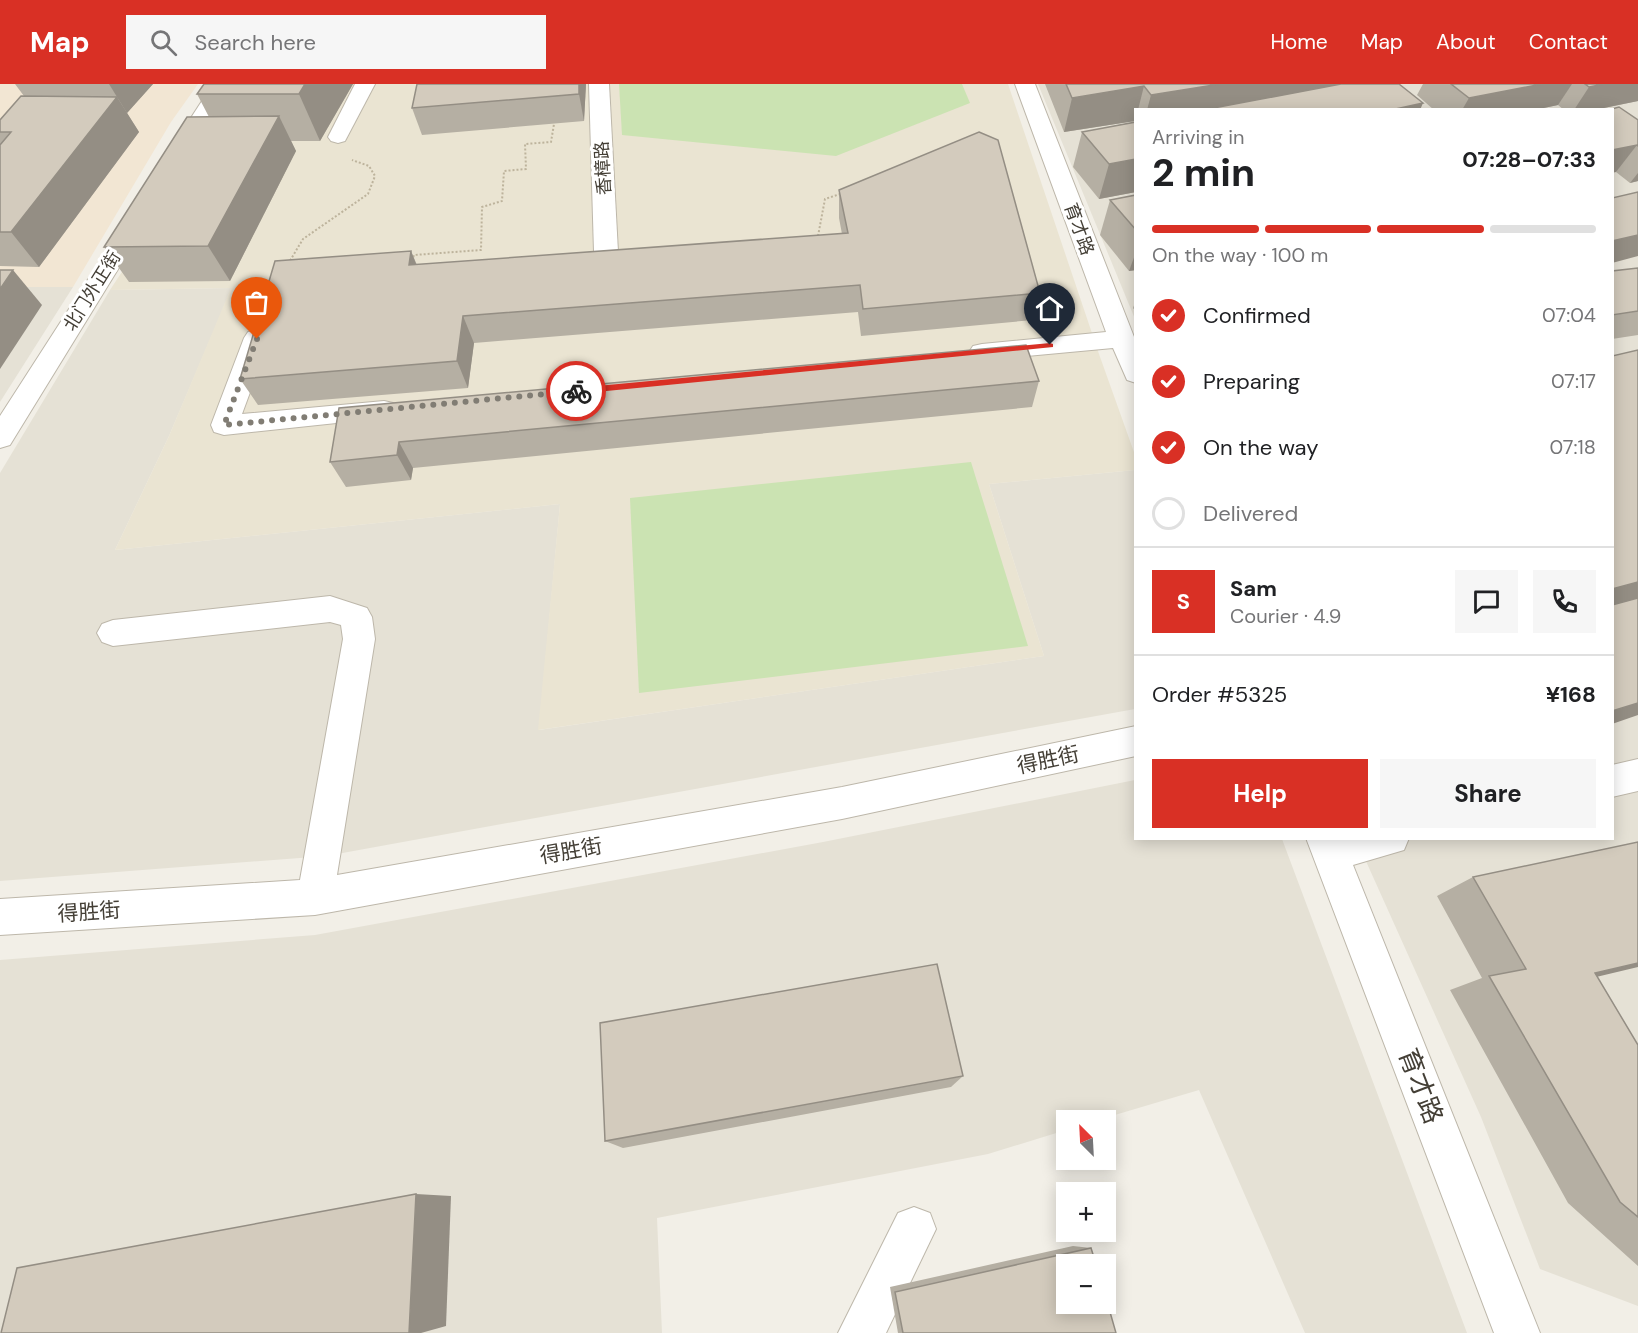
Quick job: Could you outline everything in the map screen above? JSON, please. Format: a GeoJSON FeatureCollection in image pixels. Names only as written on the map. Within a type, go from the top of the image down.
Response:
{"type":"FeatureCollection","features":[{"type":"Feature","properties":{"kind":"street"},"geometry":{"type":"LineString","coordinates":[[167,173],[223,84]]}},
{"type":"Feature","properties":{"kind":"street"},"geometry":{"type":"LineString","coordinates":[[338,137],[365,84]]}},
{"type":"Feature","properties":{"kind":"street","name":"香樟路"},"geometry":{"type":"LineString","coordinates":[[598,84],[595,253],[630,250]]}},
{"type":"Feature","properties":{"kind":"street","name":"育才路"},"geometry":{"type":"LineString","coordinates":[[1025,84],[1062,154],[1121,339],[1134,369]]}},
{"type":"Feature","properties":{"kind":"street","name":"北门外正街"},"geometry":{"type":"LineString","coordinates":[[0,438],[148,202]]}},
{"type":"Feature","properties":{"kind":"street"},"geometry":{"type":"LineString","coordinates":[[282,275],[224,425],[413,407]]}},
{"type":"Feature","properties":{"kind":"street"},"geometry":{"type":"LineString","coordinates":[[956,354],[1121,339]]}},
{"type":"Feature","properties":{"kind":"street"},"geometry":{"type":"LineString","coordinates":[[113,633],[330,609],[356,617],[359,639],[315,897]]}},
{"type":"Feature","properties":{"kind":"street","name":"得胜街"},"geometry":{"type":"LineString","coordinates":[[0,917],[315,897],[842,803],[1134,741]]}},
{"type":"Feature","properties":{"kind":"street"},"geometry":{"type":"LineString","coordinates":[[1614,781],[1638,775]]}},
{"type":"Feature","properties":{"kind":"street"},"geometry":{"type":"LineString","coordinates":[[1327,846],[1375,840]]}},
{"type":"Feature","properties":{"kind":"street","name":"育才路"},"geometry":{"type":"LineString","coordinates":[[1327,846],[1517,1333]]}},
{"type":"Feature","properties":{"kind":"street"},"geometry":{"type":"LineString","coordinates":[[861,1333],[914,1229]]}},
{"type":"Feature","properties":{"kind":"path"},"geometry":{"type":"LineString","coordinates":[[411,266],[414,255],[481,250],[482,207],[502,201],[504,171],[526,169],[525,144],[551,142],[554,124]]}},
{"type":"Feature","properties":{"kind":"path"},"geometry":{"type":"LineString","coordinates":[[282,275],[303,238],[368,194],[375,176],[369,166],[349,159],[338,150],[338,137]]}},
{"type":"Feature","properties":{"kind":"path"},"geometry":{"type":"LineString","coordinates":[[818,236],[825,199],[847,192]]}},
{"type":"Feature","properties":{"kind":"shaded area"},"geometry":{"type":"Polygon","coordinates":[[[0,84],[198,84],[171,122],[73,287],[0,287],[0,84]]]}},
{"type":"Feature","properties":{"kind":"shaded area"},"geometry":{"type":"Polygon","coordinates":[[[245,84],[1008,84],[1134,452],[1134,470],[989,484],[1044,656],[538,730],[560,504],[115,550],[169,436],[231,288],[110,290],[245,84]]]}},
{"type":"Feature","properties":{"kind":"shaded area"},"geometry":{"type":"Polygon","coordinates":[[[1038,84],[1638,84],[1638,1306],[1540,1269],[1481,1117],[1356,840],[1614,840],[1614,108],[1134,108],[1134,317],[1038,84]]]}},
{"type":"Feature","properties":{"kind":"shaded area"},"geometry":{"type":"Polygon","coordinates":[[[0,287],[73,287],[0,402],[0,287]]]}},
{"type":"Feature","properties":{"kind":"shaded area"},"geometry":{"type":"Polygon","coordinates":[[[232,288],[169,436],[115,550],[560,504],[539,730],[1044,656],[989,484],[1134,470],[1134,709],[326,856],[0,881],[0,473],[110,290],[232,288]]]}},
{"type":"Feature","properties":{"kind":"shaded area"},"geometry":{"type":"Polygon","coordinates":[[[1134,780],[1134,840],[1282,840],[1467,1333],[1305,1333],[1199,1090],[1116,1115],[1116,1110],[1056,1110],[1056,1133],[988,1154],[657,1218],[662,1333],[0,1333],[0,960],[315,935],[823,842],[1134,780]]]}},
{"type":"Feature","properties":{"kind":"green space"},"geometry":{"type":"Polygon","coordinates":[[[619,84],[962,84],[970,103],[836,156],[622,135],[619,84]]]}},
{"type":"Feature","properties":{"kind":"green space"},"geometry":{"type":"Polygon","coordinates":[[[971,462],[1028,646],[639,693],[630,498],[971,462]]]}},
{"type":"Feature","properties":{"kind":"building"},"geometry":{"type":"Polygon","coordinates":[[[204,84],[305,84],[299,94],[197,94],[204,84]]]}},
{"type":"Feature","properties":{"kind":"building"},"geometry":{"type":"Polygon","coordinates":[[[417,84],[579,84],[579,94],[412,108],[417,84]]]}},
{"type":"Feature","properties":{"kind":"building"},"geometry":{"type":"Polygon","coordinates":[[[1066,84],[1220,84],[1151,95],[1144,86],[1072,98],[1066,84]]]}},
{"type":"Feature","properties":{"kind":"building"},"geometry":{"type":"Polygon","coordinates":[[[1341,84],[1399,84],[1423,103],[1400,108],[1214,108],[1341,84]]]}},
{"type":"Feature","properties":{"kind":"building"},"geometry":{"type":"Polygon","coordinates":[[[1451,84],[1542,84],[1469,98],[1451,84]]]}},
{"type":"Feature","properties":{"kind":"building"},"geometry":{"type":"Polygon","coordinates":[[[1585,84],[1604,84],[1589,87],[1585,84]]]}},
{"type":"Feature","properties":{"kind":"building"},"geometry":{"type":"Polygon","coordinates":[[[21,96],[117,97],[11,232],[0,232],[0,145],[11,132],[0,132],[0,120],[21,96]]]}},
{"type":"Feature","properties":{"kind":"building"},"geometry":{"type":"Polygon","coordinates":[[[1619,107],[1638,120],[1638,146],[1614,150],[1614,108],[1619,107]]]}},
{"type":"Feature","properties":{"kind":"building"},"geometry":{"type":"Polygon","coordinates":[[[279,116],[208,246],[104,247],[187,117],[279,116]]]}},
{"type":"Feature","properties":{"kind":"building"},"geometry":{"type":"Polygon","coordinates":[[[1134,122],[1134,159],[1109,164],[1082,132],[1134,122]]]}},
{"type":"Feature","properties":{"kind":"building"},"geometry":{"type":"Polygon","coordinates":[[[979,132],[998,140],[1040,293],[863,309],[860,285],[463,316],[457,361],[240,379],[275,261],[411,251],[409,265],[848,233],[839,190],[979,132]]]}},
{"type":"Feature","properties":{"kind":"building"},"geometry":{"type":"Polygon","coordinates":[[[1638,192],[1638,235],[1614,241],[1614,198],[1638,192]]]}},
{"type":"Feature","properties":{"kind":"building"},"geometry":{"type":"Polygon","coordinates":[[[1134,195],[1134,228],[1110,200],[1134,195]]]}},
{"type":"Feature","properties":{"kind":"building"},"geometry":{"type":"Polygon","coordinates":[[[1638,268],[1638,311],[1614,315],[1614,271],[1638,268]]]}},
{"type":"Feature","properties":{"kind":"building"},"geometry":{"type":"Polygon","coordinates":[[[0,270],[13,270],[0,289],[0,270]]]}},
{"type":"Feature","properties":{"kind":"building"},"geometry":{"type":"Polygon","coordinates":[[[1026,345],[1039,381],[399,442],[397,455],[330,462],[339,408],[1026,345]]]}},
{"type":"Feature","properties":{"kind":"building"},"geometry":{"type":"Polygon","coordinates":[[[1638,350],[1638,582],[1614,588],[1614,356],[1638,350]]]}},
{"type":"Feature","properties":{"kind":"building"},"geometry":{"type":"Polygon","coordinates":[[[1638,598],[1638,703],[1614,710],[1614,604],[1638,598]]]}},
{"type":"Feature","properties":{"kind":"building"},"geometry":{"type":"Polygon","coordinates":[[[1638,842],[1638,963],[1595,973],[1638,1045],[1638,1217],[1620,1202],[1489,976],[1526,969],[1473,877],[1638,842]]]}},
{"type":"Feature","properties":{"kind":"building"},"geometry":{"type":"Polygon","coordinates":[[[937,964],[963,1076],[605,1141],[600,1023],[937,964]]]}},
{"type":"Feature","properties":{"kind":"building"},"geometry":{"type":"Polygon","coordinates":[[[416,1194],[409,1333],[1,1333],[17,1268],[416,1194]]]}},
{"type":"Feature","properties":{"kind":"building"},"geometry":{"type":"Polygon","coordinates":[[[1091,1248],[1093,1254],[1064,1254],[1091,1248]]]}},
{"type":"Feature","properties":{"kind":"building"},"geometry":{"type":"Polygon","coordinates":[[[1056,1256],[1056,1314],[1111,1314],[1116,1333],[903,1333],[895,1292],[1056,1256]]]}},
{"type":"Feature","properties":{"kind":"way so far"},"geometry":{"type":"LineString","coordinates":[[257,339],[224,425],[576,391]]}},
{"type":"Feature","properties":{"kind":"route"},"geometry":{"type":"LineString","coordinates":[[576,391],[1050,345]]}}]}
